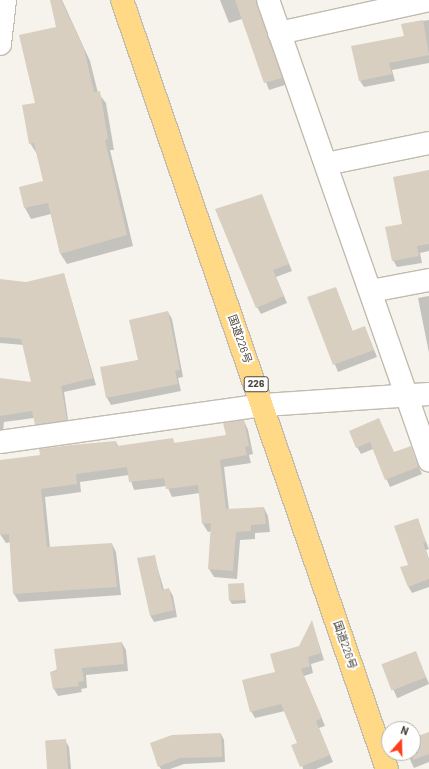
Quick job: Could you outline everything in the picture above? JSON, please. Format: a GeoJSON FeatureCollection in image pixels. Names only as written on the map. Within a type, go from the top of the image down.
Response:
{"type":"FeatureCollection","features":[{"type":"Feature","properties":{"kind":"highway","name":"国道226号"},"geometry":{"type":"LineString","coordinates":[[122,0],[264,405],[387,769]]}},
{"type":"Feature","properties":{"kind":"street"},"geometry":{"type":"LineString","coordinates":[[0,44],[5,0]]}},
{"type":"Feature","properties":{"kind":"street"},"geometry":{"type":"LineString","coordinates":[[268,0],[371,291],[429,461]]}},
{"type":"Feature","properties":{"kind":"street"},"geometry":{"type":"LineString","coordinates":[[280,33],[429,0]]}},
{"type":"Feature","properties":{"kind":"street"},"geometry":{"type":"LineString","coordinates":[[326,164],[429,143]]}},
{"type":"Feature","properties":{"kind":"street"},"geometry":{"type":"LineString","coordinates":[[371,291],[429,280]]}},
{"type":"Feature","properties":{"kind":"street"},"geometry":{"type":"LineString","coordinates":[[0,442],[264,405],[406,394],[429,394]]}},
{"type":"Feature","properties":{"kind":"building"},"geometry":{"type":"Polygon","coordinates":[[[50,0],[61,0],[84,49],[94,92],[100,91],[108,139],[105,140],[127,235],[60,254],[48,203],[24,208],[19,187],[43,181],[34,143],[29,144],[22,105],[35,103],[19,35],[56,27],[50,0]]]}},
{"type":"Feature","properties":{"kind":"building"},"geometry":{"type":"Polygon","coordinates":[[[235,0],[256,0],[282,78],[264,83],[235,0]]]}},
{"type":"Feature","properties":{"kind":"building"},"geometry":{"type":"Polygon","coordinates":[[[423,20],[429,55],[389,63],[392,74],[359,81],[351,46],[404,36],[401,24],[423,20]]]}},
{"type":"Feature","properties":{"kind":"building"},"geometry":{"type":"Polygon","coordinates":[[[429,170],[429,244],[417,246],[419,256],[392,261],[385,227],[402,224],[393,177],[429,170]]]}},
{"type":"Feature","properties":{"kind":"building"},"geometry":{"type":"Polygon","coordinates":[[[262,194],[289,264],[273,270],[284,296],[256,308],[215,209],[262,194]]]}},
{"type":"Feature","properties":{"kind":"building"},"geometry":{"type":"Polygon","coordinates":[[[64,273],[93,378],[61,386],[67,420],[35,425],[32,411],[0,416],[0,378],[31,382],[21,339],[0,337],[0,279],[26,282],[64,273]]]}},
{"type":"Feature","properties":{"kind":"building"},"geometry":{"type":"Polygon","coordinates":[[[336,287],[352,331],[365,326],[374,350],[333,365],[307,297],[336,287]]]}},
{"type":"Feature","properties":{"kind":"building"},"geometry":{"type":"Polygon","coordinates":[[[168,311],[180,370],[175,371],[178,384],[106,398],[100,367],[138,360],[129,320],[168,311]]]}},
{"type":"Feature","properties":{"kind":"building"},"geometry":{"type":"Polygon","coordinates":[[[379,418],[394,452],[411,446],[418,467],[385,480],[370,442],[356,448],[349,431],[379,418]]]}},
{"type":"Feature","properties":{"kind":"building"},"geometry":{"type":"Polygon","coordinates":[[[244,420],[249,446],[245,447],[247,455],[220,460],[226,509],[264,507],[266,524],[251,525],[251,531],[236,532],[233,571],[208,569],[211,523],[202,524],[198,485],[166,489],[164,478],[129,482],[127,467],[76,474],[77,484],[41,489],[47,547],[112,543],[117,587],[13,594],[9,534],[0,535],[0,460],[40,455],[39,449],[71,445],[116,441],[117,446],[173,438],[174,443],[226,435],[223,423],[244,420]]]}},
{"type":"Feature","properties":{"kind":"building"},"geometry":{"type":"Polygon","coordinates":[[[418,518],[426,542],[423,543],[429,560],[429,579],[408,587],[400,567],[408,565],[394,526],[418,518]]]}},
{"type":"Feature","properties":{"kind":"building"},"geometry":{"type":"Polygon","coordinates":[[[155,555],[162,590],[169,588],[174,610],[150,616],[137,558],[155,555]]]}},
{"type":"Feature","properties":{"kind":"building"},"geometry":{"type":"Polygon","coordinates":[[[244,583],[245,600],[229,601],[228,584],[244,583]]]}},
{"type":"Feature","properties":{"kind":"building"},"geometry":{"type":"Polygon","coordinates":[[[312,620],[321,653],[308,657],[310,666],[301,669],[322,718],[316,721],[330,755],[300,767],[291,745],[297,743],[281,704],[250,712],[242,680],[275,672],[270,654],[299,646],[312,620]]]}},
{"type":"Feature","properties":{"kind":"building"},"geometry":{"type":"Polygon","coordinates":[[[122,642],[124,664],[82,668],[84,681],[78,682],[79,686],[53,689],[50,672],[57,671],[54,649],[122,642]]]}},
{"type":"Feature","properties":{"kind":"building"},"geometry":{"type":"Polygon","coordinates":[[[416,651],[426,677],[391,690],[381,664],[416,651]]]}},
{"type":"Feature","properties":{"kind":"building"},"geometry":{"type":"Polygon","coordinates":[[[429,732],[429,754],[421,757],[421,735],[429,732]]]}},
{"type":"Feature","properties":{"kind":"building"},"geometry":{"type":"Polygon","coordinates":[[[221,733],[222,757],[180,758],[158,767],[150,743],[172,735],[221,733]]]}},
{"type":"Feature","properties":{"kind":"building"},"geometry":{"type":"Polygon","coordinates":[[[66,739],[68,769],[47,769],[45,740],[66,739]]]}}]}
